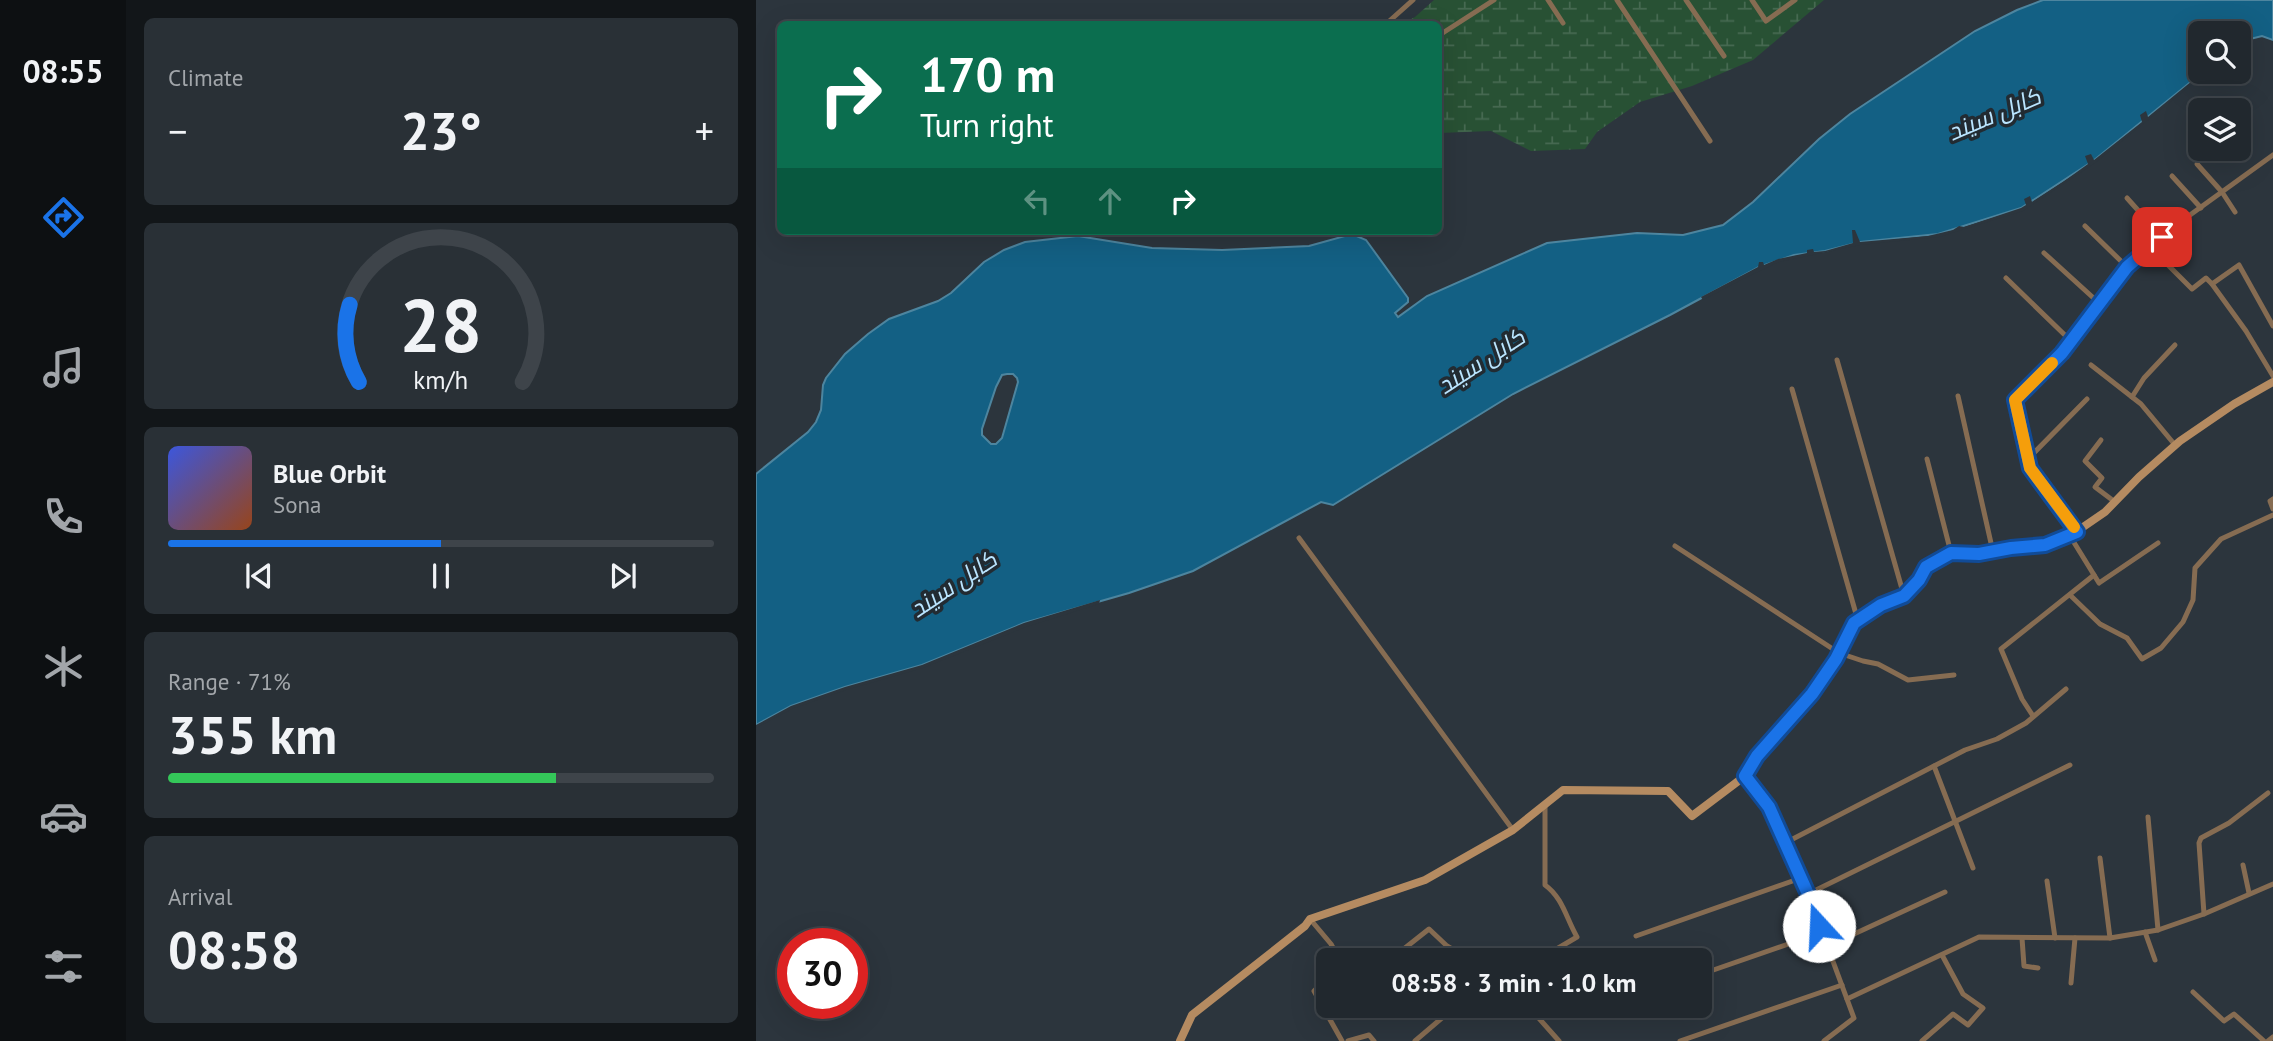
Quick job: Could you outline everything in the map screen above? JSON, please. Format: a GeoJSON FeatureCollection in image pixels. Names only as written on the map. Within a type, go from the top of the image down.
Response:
{"type":"FeatureCollection","features":[{"type":"Feature","properties":{"kind":"street"},"geometry":{"type":"LineString","coordinates":[[1389,21],[1413,0]]}},
{"type":"Feature","properties":{"kind":"street"},"geometry":{"type":"LineString","coordinates":[[1442,33],[1494,0]]}},
{"type":"Feature","properties":{"kind":"street"},"geometry":{"type":"LineString","coordinates":[[1548,0],[1563,23]]}},
{"type":"Feature","properties":{"kind":"street"},"geometry":{"type":"LineString","coordinates":[[1617,0],[1710,141]]}},
{"type":"Feature","properties":{"kind":"street"},"geometry":{"type":"LineString","coordinates":[[1686,0],[1724,57]]}},
{"type":"Feature","properties":{"kind":"street"},"geometry":{"type":"LineString","coordinates":[[1752,0],[1766,20],[1795,0]]}},
{"type":"Feature","properties":{"kind":"street"},"geometry":{"type":"LineString","coordinates":[[2158,543],[2099,583],[2074,534],[2030,468],[2015,400],[2062,353],[2127,267],[2162,237],[2273,155]]}},
{"type":"Feature","properties":{"kind":"street"},"geometry":{"type":"LineString","coordinates":[[2197,164],[2222,192],[2235,212]]}},
{"type":"Feature","properties":{"kind":"street"},"geometry":{"type":"LineString","coordinates":[[2172,176],[2201,208]]}},
{"type":"Feature","properties":{"kind":"street"},"geometry":{"type":"LineString","coordinates":[[2127,198],[2162,237]]}},
{"type":"Feature","properties":{"kind":"street"},"geometry":{"type":"LineString","coordinates":[[2085,226],[2127,267]]}},
{"type":"Feature","properties":{"kind":"street"},"geometry":{"type":"LineString","coordinates":[[2150,247],[2192,289],[2206,278],[2212,284],[2246,331],[2273,376]]}},
{"type":"Feature","properties":{"kind":"street"},"geometry":{"type":"LineString","coordinates":[[2044,253],[2099,303]]}},
{"type":"Feature","properties":{"kind":"street"},"geometry":{"type":"LineString","coordinates":[[2212,284],[2239,265],[2273,326]]}},
{"type":"Feature","properties":{"kind":"street"},"geometry":{"type":"LineString","coordinates":[[2006,278],[2071,341]]}},
{"type":"Feature","properties":{"kind":"street"},"geometry":{"type":"LineString","coordinates":[[2132,397],[2144,377],[2175,345]]}},
{"type":"Feature","properties":{"kind":"street"},"geometry":{"type":"LineString","coordinates":[[1838,360],[1904,596]]}},
{"type":"Feature","properties":{"kind":"street"},"geometry":{"type":"LineString","coordinates":[[2091,365],[2141,404],[2175,445]]}},
{"type":"Feature","properties":{"kind":"street"},"geometry":{"type":"LineString","coordinates":[[1180,1041],[1192,1015],[1305,926],[1310,919],[1425,880],[1513,830],[1563,790],[1668,791],[1692,816],[1745,776],[1757,756],[1812,694],[1839,653],[1854,623],[1881,605],[1904,596],[1919,580],[1926,567],[1951,553],[1993,552],[2045,545],[2074,534],[2105,512],[2175,445],[2216,416],[2273,382]]}},
{"type":"Feature","properties":{"kind":"street"},"geometry":{"type":"LineString","coordinates":[[1792,389],[1858,621]]}},
{"type":"Feature","properties":{"kind":"street"},"geometry":{"type":"LineString","coordinates":[[1958,396],[1993,552]]}},
{"type":"Feature","properties":{"kind":"street"},"geometry":{"type":"LineString","coordinates":[[2028,459],[2087,399]]}},
{"type":"Feature","properties":{"kind":"street"},"geometry":{"type":"LineString","coordinates":[[2101,440],[2085,461],[2102,478],[2095,487],[2115,502]]}},
{"type":"Feature","properties":{"kind":"street"},"geometry":{"type":"LineString","coordinates":[[1927,459],[1951,553]]}},
{"type":"Feature","properties":{"kind":"street"},"geometry":{"type":"LineString","coordinates":[[2273,499],[2270,501],[2273,509]]}},
{"type":"Feature","properties":{"kind":"street"},"geometry":{"type":"LineString","coordinates":[[2070,595],[2100,624],[2127,638],[2141,659],[2161,648],[2183,622],[2193,600],[2195,568],[2203,558],[2221,539],[2273,515]]}},
{"type":"Feature","properties":{"kind":"street"},"geometry":{"type":"LineString","coordinates":[[1298,538],[1513,830]]}},
{"type":"Feature","properties":{"kind":"street"},"geometry":{"type":"LineString","coordinates":[[1675,546],[1839,653],[1878,664],[1908,680],[1954,676]]}},
{"type":"Feature","properties":{"kind":"street"},"geometry":{"type":"LineString","coordinates":[[2033,716],[2022,699],[2001,649],[2094,575]]}},
{"type":"Feature","properties":{"kind":"street"},"geometry":{"type":"LineString","coordinates":[[1785,843],[1965,750],[1997,739],[2033,716],[2066,689]]}},
{"type":"Feature","properties":{"kind":"street"},"geometry":{"type":"LineString","coordinates":[[1808,894],[2070,765]]}},
{"type":"Feature","properties":{"kind":"street"},"geometry":{"type":"LineString","coordinates":[[1934,766],[1973,868]]}},
{"type":"Feature","properties":{"kind":"street"},"geometry":{"type":"LineString","coordinates":[[1745,776],[1769,807],[1801,878],[1854,1018],[1824,1041]]}},
{"type":"Feature","properties":{"kind":"street"},"geometry":{"type":"LineString","coordinates":[[2204,914],[2199,843],[2201,838],[2229,823],[2268,793]]}},
{"type":"Feature","properties":{"kind":"street"},"geometry":{"type":"LineString","coordinates":[[1545,804],[1545,885],[1556,894],[1577,937],[1558,948]]}},
{"type":"Feature","properties":{"kind":"street"},"geometry":{"type":"LineString","coordinates":[[2148,817],[2158,930]]}},
{"type":"Feature","properties":{"kind":"street"},"geometry":{"type":"LineString","coordinates":[[2100,858],[2110,938]]}},
{"type":"Feature","properties":{"kind":"street"},"geometry":{"type":"LineString","coordinates":[[2243,865],[2249,893]]}},
{"type":"Feature","properties":{"kind":"street"},"geometry":{"type":"LineString","coordinates":[[1636,936],[1801,878]]}},
{"type":"Feature","properties":{"kind":"street"},"geometry":{"type":"LineString","coordinates":[[2047,880],[2055,938]]}},
{"type":"Feature","properties":{"kind":"street"},"geometry":{"type":"LineString","coordinates":[[1847,999],[1979,937],[2110,938],[2158,930],[2204,914],[2273,884]]}},
{"type":"Feature","properties":{"kind":"street"},"geometry":{"type":"LineString","coordinates":[[1828,946],[1945,892]]}},
{"type":"Feature","properties":{"kind":"street"},"geometry":{"type":"LineString","coordinates":[[1310,919],[1333,948]]}},
{"type":"Feature","properties":{"kind":"street"},"geometry":{"type":"LineString","coordinates":[[1405,948],[1429,929],[1450,948]]}},
{"type":"Feature","properties":{"kind":"street"},"geometry":{"type":"LineString","coordinates":[[1712,970],[1823,932]]}},
{"type":"Feature","properties":{"kind":"street"},"geometry":{"type":"LineString","coordinates":[[2145,932],[2155,960]]}},
{"type":"Feature","properties":{"kind":"street"},"geometry":{"type":"LineString","coordinates":[[2022,937],[2024,966],[2038,968]]}},
{"type":"Feature","properties":{"kind":"street"},"geometry":{"type":"LineString","coordinates":[[2071,983],[2075,938]]}},
{"type":"Feature","properties":{"kind":"street"},"geometry":{"type":"LineString","coordinates":[[1922,1041],[1953,1014],[1968,1025],[1983,1008],[1963,994],[1942,955]]}},
{"type":"Feature","properties":{"kind":"street"},"geometry":{"type":"LineString","coordinates":[[1680,1041],[1842,985]]}},
{"type":"Feature","properties":{"kind":"street"},"geometry":{"type":"LineString","coordinates":[[2193,992],[2224,1021],[2236,1014],[2266,1041],[2273,1037]]}},
{"type":"Feature","properties":{"kind":"street"},"geometry":{"type":"LineString","coordinates":[[1329,1018],[1342,1041]]}},
{"type":"Feature","properties":{"kind":"street"},"geometry":{"type":"LineString","coordinates":[[1415,1041],[1441,1018]]}},
{"type":"Feature","properties":{"kind":"street"},"geometry":{"type":"LineString","coordinates":[[1539,1018],[1559,1041]]}},
{"type":"Feature","properties":{"kind":"street"},"geometry":{"type":"LineString","coordinates":[[1348,1041],[1369,1035],[1374,1041]]}},
{"type":"Feature","properties":{"kind":"green space"},"geometry":{"type":"Polygon","coordinates":[[[1434,0],[1824,0],[1753,60],[1692,86],[1640,102],[1597,132],[1585,149],[1531,151],[1491,131],[1442,133],[1442,21],[1408,21],[1434,0]]]}},
{"type":"Feature","properties":{"kind":"water","name":"کابل سيند"},"geometry":{"type":"Polygon","coordinates":[[[2043,0],[2273,0],[2273,40],[2262,36],[2251,39],[2251,21],[2188,21],[2188,84],[2093,161],[2021,208],[1938,234],[1860,242],[1794,255],[1759,267],[1513,394],[1333,505],[1321,502],[1193,571],[1129,593],[1024,623],[922,665],[791,706],[756,725],[756,474],[808,432],[816,422],[821,410],[823,385],[845,354],[889,319],[938,301],[951,293],[984,262],[1004,250],[1025,242],[1078,236],[1152,248],[1222,250],[1309,246],[1354,235],[1366,240],[1408,298],[1408,302],[1395,313],[1398,317],[1427,296],[1547,243],[1637,233],[1683,235],[1723,225],[1753,202],[1819,139],[1850,114],[1975,31],[2043,0]],[[1013,374],[1002,375],[996,387],[982,429],[982,435],[991,444],[996,444],[1002,438],[1018,382],[1013,374]]]}},
{"type":"Feature","properties":{"kind":"pier"},"geometry":{"type":"Polygon","coordinates":[[[2188,84],[2193,84],[2095,163],[2023,211],[1939,237],[1860,245],[1779,262],[1703,300],[1701,297],[1758,267],[1759,262],[1764,265],[1807,253],[1807,250],[1825,251],[1853,243],[1852,230],[1855,230],[1860,242],[1928,236],[2021,208],[2026,205],[2024,199],[2030,196],[2032,202],[2088,164],[2085,156],[2091,154],[2094,160],[2142,122],[2140,115],[2146,111],[2148,117],[2188,84]]]}},
{"type":"Feature","properties":{"kind":"pier"},"geometry":{"type":"Polygon","coordinates":[[[1100,600],[1099,604],[1026,627],[923,668],[792,709],[756,728],[756,725],[791,706],[922,665],[1024,623],[1100,600]]]}},
{"type":"Feature","properties":{"kind":"slow traffic"},"geometry":{"type":"LineString","coordinates":[[2052,363],[2015,400],[2030,468],[2074,527]]}},
{"type":"Feature","properties":{"kind":"route"},"geometry":{"type":"LineString","coordinates":[[1819,926],[1808,894],[1769,807],[1745,776],[1768,742],[1812,694],[1836,659],[1854,623],[1881,605],[1904,596],[1919,580],[1926,567],[1951,553],[1979,554],[2045,545],[2077,532],[2030,468],[2015,400],[2062,353],[2127,267],[2162,237]]}}]}
